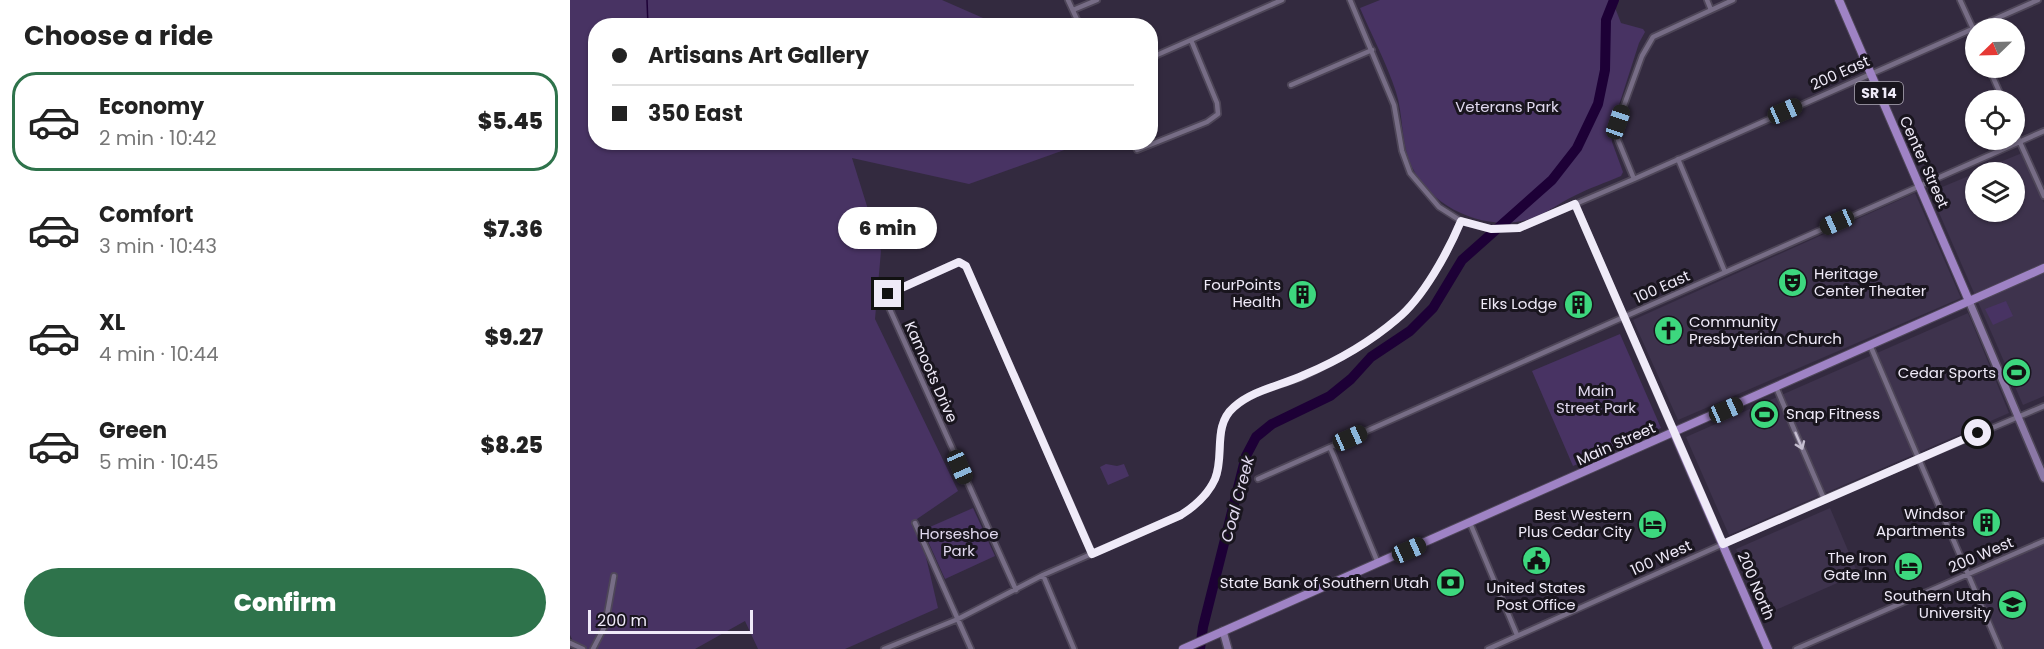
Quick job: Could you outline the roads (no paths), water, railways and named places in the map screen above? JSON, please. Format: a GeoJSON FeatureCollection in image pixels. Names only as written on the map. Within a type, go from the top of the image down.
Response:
{"type":"FeatureCollection","features":[{"type":"Feature","properties":{"kind":"main road","name":"Center Street"},"geometry":{"type":"LineString","coordinates":[[1839,0],[1969,301]]}},
{"type":"Feature","properties":{"kind":"main road","name":"Main Street"},"geometry":{"type":"LineString","coordinates":[[1183,649],[2044,268]]}},
{"type":"Feature","properties":{"kind":"main road"},"geometry":{"type":"LineString","coordinates":[[1969,301],[2044,478]]}},
{"type":"Feature","properties":{"kind":"main road","name":"200 North"},"geometry":{"type":"LineString","coordinates":[[1674,433],[1768,649]]}},
{"type":"Feature","properties":{"kind":"main road"},"geometry":{"type":"LineString","coordinates":[[1223,631],[1228,649]]}},
{"type":"Feature","properties":{"kind":"street"},"geometry":{"type":"LineString","coordinates":[[1068,0],[1076,18]]}},
{"type":"Feature","properties":{"kind":"street"},"geometry":{"type":"LineString","coordinates":[[1073,10],[1097,0]]}},
{"type":"Feature","properties":{"kind":"street"},"geometry":{"type":"LineString","coordinates":[[1158,54],[1282,0]]}},
{"type":"Feature","properties":{"kind":"street"},"geometry":{"type":"LineString","coordinates":[[884,649],[958,619],[1043,575],[1181,515],[1206,495],[1216,478],[1221,423],[1232,408],[1250,395],[1329,364],[1355,349],[1398,318],[1421,291],[1448,250],[1461,221],[1439,207],[1410,173],[1402,151],[1394,105],[1350,0]]}},
{"type":"Feature","properties":{"kind":"street"},"geometry":{"type":"LineString","coordinates":[[1707,0],[1711,10]]}},
{"type":"Feature","properties":{"kind":"street"},"geometry":{"type":"LineString","coordinates":[[1634,179],[1618,140],[1618,122],[1642,56],[1653,37],[1733,0]]}},
{"type":"Feature","properties":{"kind":"street"},"geometry":{"type":"LineString","coordinates":[[1960,0],[1968,18]]}},
{"type":"Feature","properties":{"kind":"street","name":"200 East"},"geometry":{"type":"LineString","coordinates":[[1996,18],[2038,0]]}},
{"type":"Feature","properties":{"kind":"street","name":"200 East"},"geometry":{"type":"LineString","coordinates":[[1461,221],[1491,229],[1519,228],[1965,32]]}},
{"type":"Feature","properties":{"kind":"street"},"geometry":{"type":"LineString","coordinates":[[1158,142],[1207,122],[1218,114],[1217,103],[1191,40]]}},
{"type":"Feature","properties":{"kind":"street"},"geometry":{"type":"LineString","coordinates":[[1291,85],[1372,50]]}},
{"type":"Feature","properties":{"kind":"street","name":"100 East"},"geometry":{"type":"LineString","coordinates":[[2025,140],[2044,131]]}},
{"type":"Feature","properties":{"kind":"street","name":"100 East"},"geometry":{"type":"LineString","coordinates":[[1258,479],[2001,150]]}},
{"type":"Feature","properties":{"kind":"street"},"geometry":{"type":"LineString","coordinates":[[2024,150],[2044,196]]}},
{"type":"Feature","properties":{"kind":"street"},"geometry":{"type":"LineString","coordinates":[[1678,159],[1725,272]]}},
{"type":"Feature","properties":{"kind":"street","name":"200 North"},"geometry":{"type":"LineString","coordinates":[[1575,204],[1674,433]]}},
{"type":"Feature","properties":{"kind":"street","name":"Kamoots Drive"},"geometry":{"type":"LineString","coordinates":[[1016,590],[887,303],[888,294],[959,262],[966,266],[1092,554]]}},
{"type":"Feature","properties":{"kind":"street"},"geometry":{"type":"LineString","coordinates":[[1870,345],[2000,649]]}},
{"type":"Feature","properties":{"kind":"street"},"geometry":{"type":"LineString","coordinates":[[1776,387],[1824,500]]}},
{"type":"Feature","properties":{"kind":"street","name":"100 West"},"geometry":{"type":"LineString","coordinates":[[1488,649],[2044,405]]}},
{"type":"Feature","properties":{"kind":"street"},"geometry":{"type":"LineString","coordinates":[[1330,447],[1378,563]]}},
{"type":"Feature","properties":{"kind":"street"},"geometry":{"type":"LineString","coordinates":[[915,523],[971,649]]}},
{"type":"Feature","properties":{"kind":"street"},"geometry":{"type":"LineString","coordinates":[[1470,523],[1518,635]]}},
{"type":"Feature","properties":{"kind":"street","name":"200 West"},"geometry":{"type":"LineString","coordinates":[[1796,649],[2044,541]]}},
{"type":"Feature","properties":{"kind":"street"},"geometry":{"type":"LineString","coordinates":[[1043,575],[1074,649]]}},
{"type":"Feature","properties":{"kind":"street"},"geometry":{"type":"LineString","coordinates":[[593,649],[605,626],[614,576]]}},
{"type":"Feature","properties":{"kind":"street"},"geometry":{"type":"LineString","coordinates":[[570,643],[583,649]]}},
{"type":"Feature","properties":{"kind":"waterway"},"geometry":{"type":"LineString","coordinates":[[647,0],[648,18]]}},
{"type":"Feature","properties":{"kind":"waterway","name":"Coal Creek"},"geometry":{"type":"LineString","coordinates":[[1200,649],[1203,627],[1246,456],[1256,437],[1272,424],[1330,396],[1351,379],[1371,357],[1410,331],[1433,308],[1462,260],[1552,180],[1577,148],[1598,104],[1605,70],[1606,20],[1614,0]]}},
{"type":"Feature","properties":{"kind":"place","name":"Heritage Center Theater"},"geometry":{"type":"Point","coordinates":[1793,283]}},
{"type":"Feature","properties":{"kind":"place","name":"FourPoints Health"},"geometry":{"type":"Point","coordinates":[1302,294]}},
{"type":"Feature","properties":{"kind":"place","name":"Elks Lodge"},"geometry":{"type":"Point","coordinates":[1578,304]}},
{"type":"Feature","properties":{"kind":"place","name":"Community Presbyterian Church"},"geometry":{"type":"Point","coordinates":[1668,331]}},
{"type":"Feature","properties":{"kind":"place","name":"Cedar Sports"},"geometry":{"type":"Point","coordinates":[2017,373]}},
{"type":"Feature","properties":{"kind":"place","name":"Snap Fitness"},"geometry":{"type":"Point","coordinates":[1765,414]}},
{"type":"Feature","properties":{"kind":"place","name":"Windsor Apartments"},"geometry":{"type":"Point","coordinates":[1986,523]}},
{"type":"Feature","properties":{"kind":"place","name":"Best Western Plus Cedar City"},"geometry":{"type":"Point","coordinates":[1653,524]}},
{"type":"Feature","properties":{"kind":"place","name":"United States Post Office"},"geometry":{"type":"Point","coordinates":[1536,561]}},
{"type":"Feature","properties":{"kind":"place","name":"The Iron Gate Inn"},"geometry":{"type":"Point","coordinates":[1908,567]}},
{"type":"Feature","properties":{"kind":"place","name":"State Bank of Southern Utah"},"geometry":{"type":"Point","coordinates":[1450,583]}},
{"type":"Feature","properties":{"kind":"place","name":"Southern Utah University"},"geometry":{"type":"Point","coordinates":[2012,605]}},
{"type":"Feature","properties":{"kind":"park label","name":"Veterans Park"},"geometry":{"type":"Point","coordinates":[1507,107]}},
{"type":"Feature","properties":{"kind":"park label","name":"Main Street Park"},"geometry":{"type":"Point","coordinates":[1596,400]}},
{"type":"Feature","properties":{"kind":"park label","name":"Horseshoe Park"},"geometry":{"type":"Point","coordinates":[959,542]}}]}
